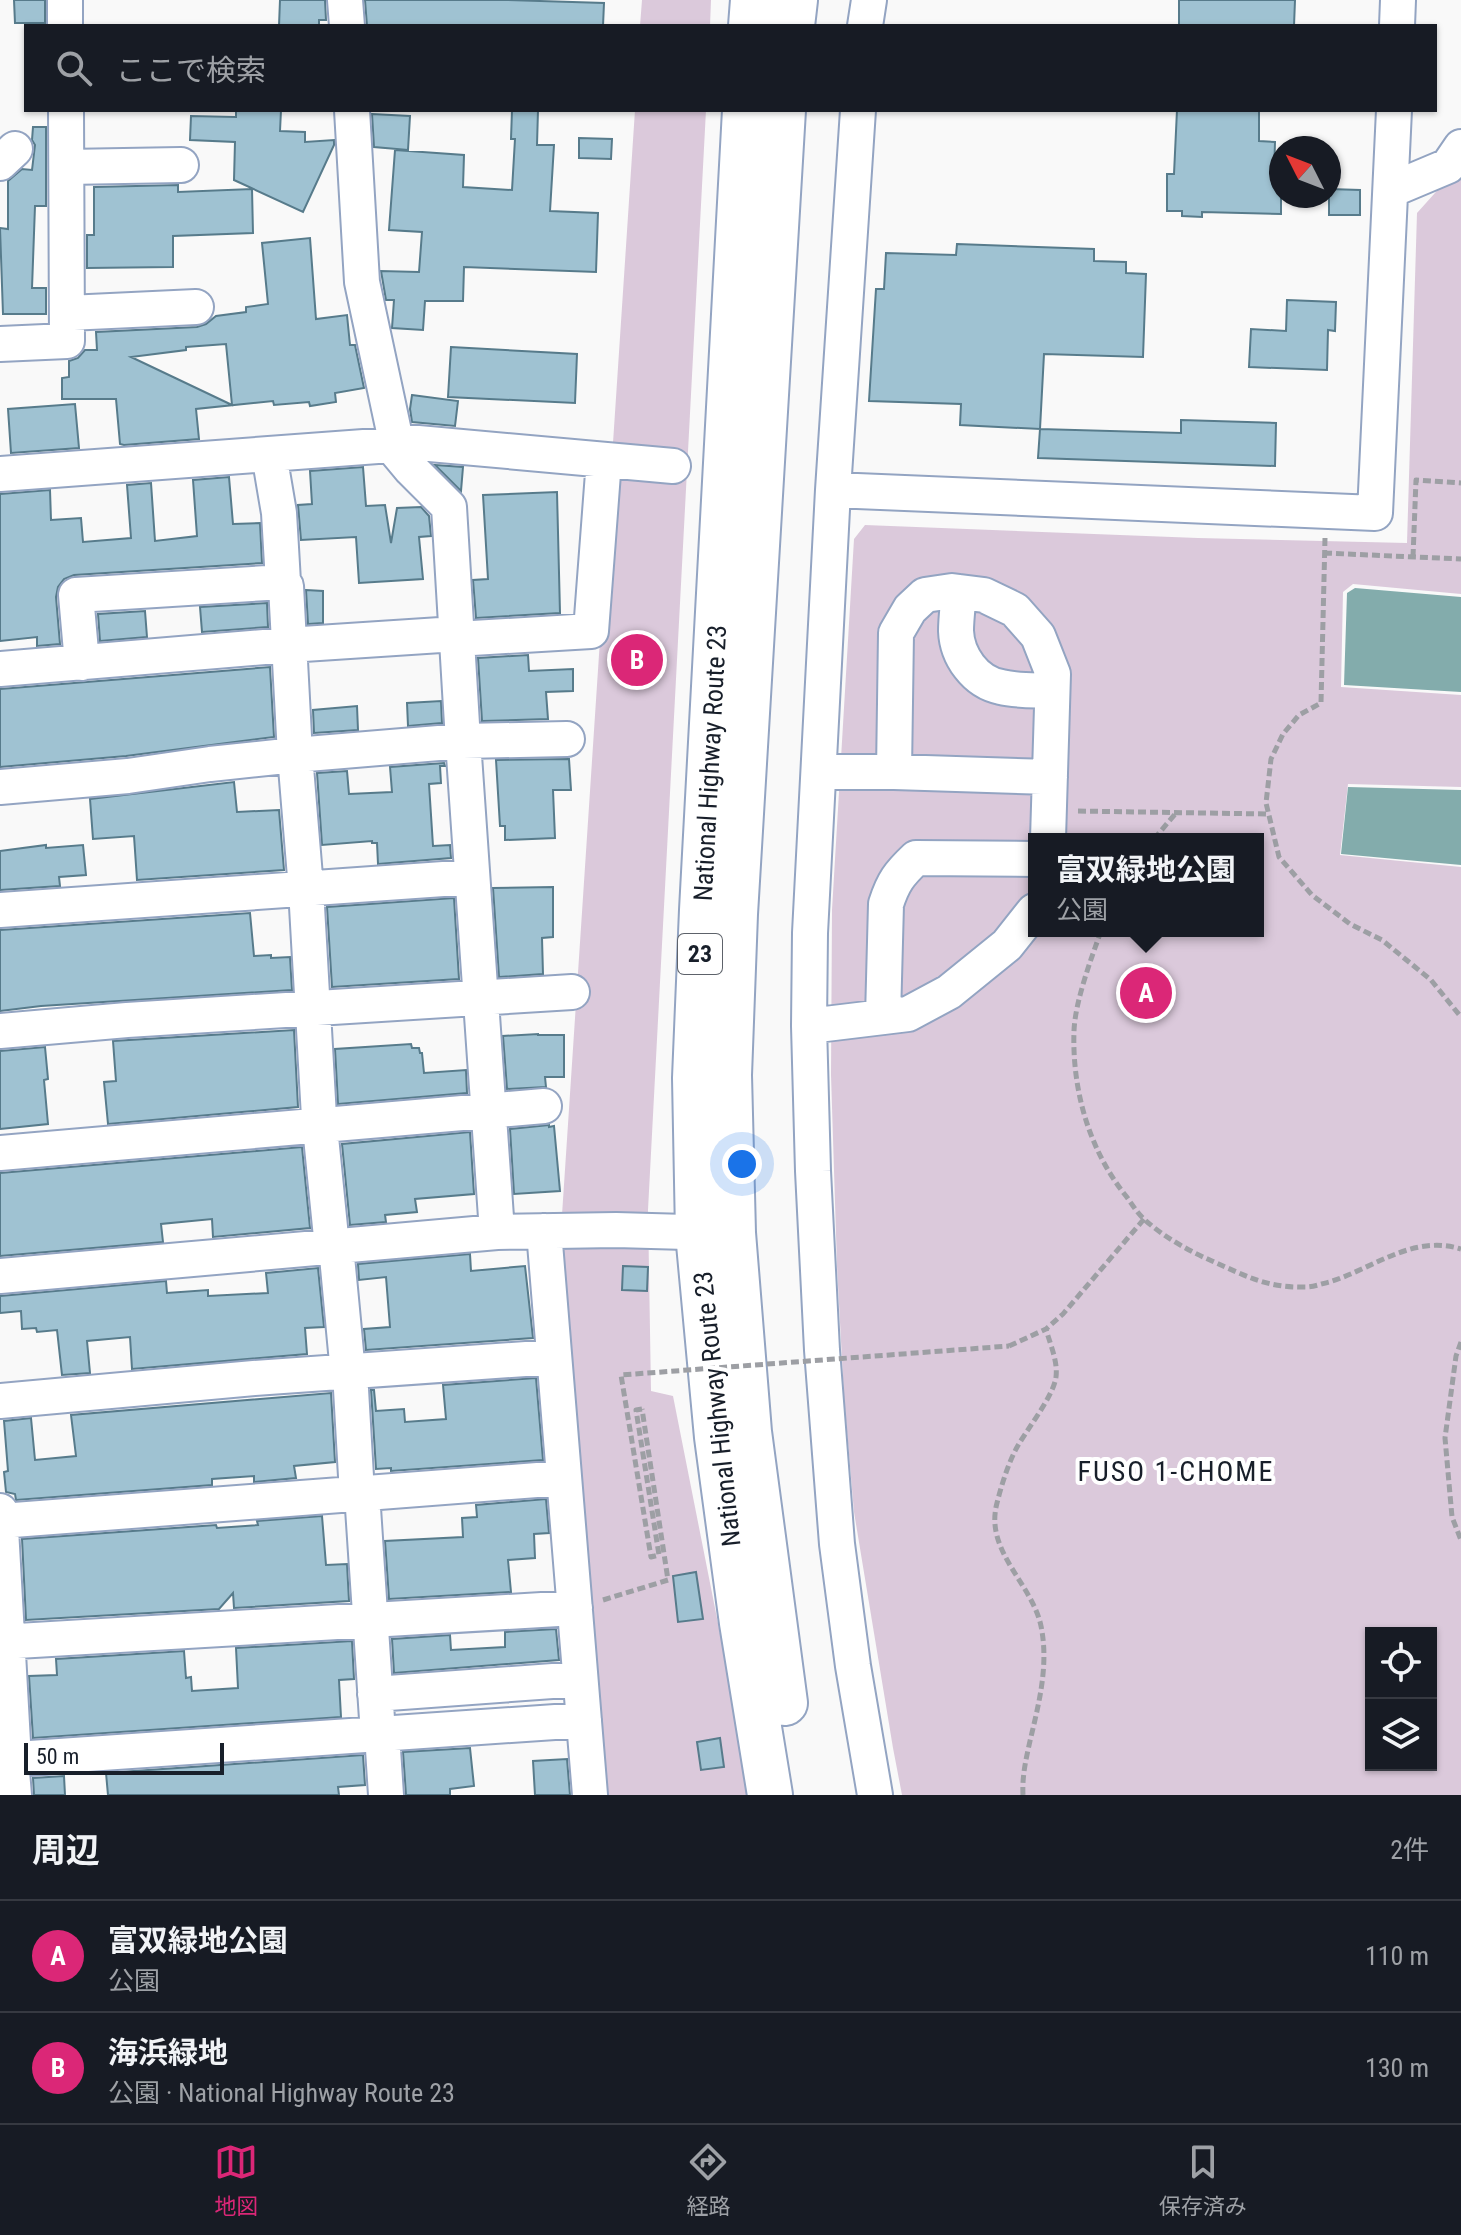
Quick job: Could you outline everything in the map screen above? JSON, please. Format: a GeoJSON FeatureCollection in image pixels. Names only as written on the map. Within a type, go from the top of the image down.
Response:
{"type":"FeatureCollection","features":[{"type":"Feature","properties":{"kind":"highway"},"geometry":{"type":"LineString","coordinates":[[751,24],[753,0]]}},
{"type":"Feature","properties":{"kind":"highway"},"geometry":{"type":"LineString","coordinates":[[792,24],[795,0]]}},
{"type":"Feature","properties":{"kind":"highway","name":"National Highway Route 23"},"geometry":{"type":"LineString","coordinates":[[745,112],[695,1078],[800,1795]]}},
{"type":"Feature","properties":{"kind":"highway","name":"National Highway Route 23"},"geometry":{"type":"LineString","coordinates":[[770,1795],[742,1623],[717,1437],[716,1233],[729,1075],[735,914],[783,112]]}},
{"type":"Feature","properties":{"kind":"street"},"geometry":{"type":"LineString","coordinates":[[65,0],[65,24]]}},
{"type":"Feature","properties":{"kind":"street"},"geometry":{"type":"LineString","coordinates":[[345,0],[347,24]]}},
{"type":"Feature","properties":{"kind":"street"},"geometry":{"type":"LineString","coordinates":[[865,24],[869,0]]}},
{"type":"Feature","properties":{"kind":"street"},"geometry":{"type":"LineString","coordinates":[[1397,24],[1398,0]]}},
{"type":"Feature","properties":{"kind":"street"},"geometry":{"type":"LineString","coordinates":[[0,344],[67,341],[66,112]]}},
{"type":"Feature","properties":{"kind":"street"},"geometry":{"type":"LineString","coordinates":[[352,112],[362,282],[394,443],[411,469],[449,507],[497,1232]]}},
{"type":"Feature","properties":{"kind":"street"},"geometry":{"type":"LineString","coordinates":[[858,112],[833,490],[810,933],[809,1026],[821,1335],[835,1514],[853,1666],[875,1795]]}},
{"type":"Feature","properties":{"kind":"street"},"geometry":{"type":"LineString","coordinates":[[833,490],[1375,513],[1394,112]]}},
{"type":"Feature","properties":{"kind":"street"},"geometry":{"type":"LineString","coordinates":[[1391,190],[1448,166],[1461,147]]}},
{"type":"Feature","properties":{"kind":"street"},"geometry":{"type":"LineString","coordinates":[[67,167],[181,165]]}},
{"type":"Feature","properties":{"kind":"street"},"geometry":{"type":"LineString","coordinates":[[68,313],[196,307]]}},
{"type":"Feature","properties":{"kind":"street"},"geometry":{"type":"LineString","coordinates":[[0,474],[394,443],[673,466]]}},
{"type":"Feature","properties":{"kind":"street"},"geometry":{"type":"LineString","coordinates":[[269,454],[279,513],[283,582],[286,586],[320,1125],[349,1372],[386,1795]]}},
{"type":"Feature","properties":{"kind":"street"},"geometry":{"type":"LineString","coordinates":[[0,669],[288,645],[591,631],[604,460]]}},
{"type":"Feature","properties":{"kind":"street"},"geometry":{"type":"LineString","coordinates":[[82,663],[76,595],[283,582]]}},
{"type":"Feature","properties":{"kind":"street"},"geometry":{"type":"LineString","coordinates":[[819,772],[894,772],[1049,809],[1053,674],[1038,636],[1015,610],[984,595],[952,591],[925,595],[910,609],[896,633],[894,772]]}},
{"type":"Feature","properties":{"kind":"street"},"geometry":{"type":"LineString","coordinates":[[959,592],[956,632],[967,665],[982,679],[1000,687],[1052,691]]}},
{"type":"Feature","properties":{"kind":"street"},"geometry":{"type":"LineString","coordinates":[[0,787],[128,776],[295,755],[463,741],[567,739]]}},
{"type":"Feature","properties":{"kind":"street"},"geometry":{"type":"LineString","coordinates":[[883,1017],[886,904],[900,872],[916,858],[1028,859]]}},
{"type":"Feature","properties":{"kind":"street"},"geometry":{"type":"LineString","coordinates":[[0,910],[472,877]]}},
{"type":"Feature","properties":{"kind":"street"},"geometry":{"type":"LineString","coordinates":[[809,1026],[908,1014],[949,992],[1007,945],[1028,919]]}},
{"type":"Feature","properties":{"kind":"street"},"geometry":{"type":"LineString","coordinates":[[0,1031],[572,992]]}},
{"type":"Feature","properties":{"kind":"street"},"geometry":{"type":"LineString","coordinates":[[0,1153],[544,1106]]}},
{"type":"Feature","properties":{"kind":"street"},"geometry":{"type":"LineString","coordinates":[[0,1276],[497,1232],[616,1230],[716,1233]]}},
{"type":"Feature","properties":{"kind":"street"},"geometry":{"type":"LineString","coordinates":[[544,1231],[590,1795]]}},
{"type":"Feature","properties":{"kind":"street"},"geometry":{"type":"LineString","coordinates":[[0,1401],[254,1378],[554,1357]]}},
{"type":"Feature","properties":{"kind":"street"},"geometry":{"type":"LineString","coordinates":[[0,1521],[563,1478]]}},
{"type":"Feature","properties":{"kind":"street"},"geometry":{"type":"LineString","coordinates":[[0,1511],[8,1760],[14,1795]]}},
{"type":"Feature","properties":{"kind":"street"},"geometry":{"type":"LineString","coordinates":[[3,1642],[575,1608]]}},
{"type":"Feature","properties":{"kind":"street"},"geometry":{"type":"LineString","coordinates":[[375,1694],[580,1679]]}},
{"type":"Feature","properties":{"kind":"street"},"geometry":{"type":"LineString","coordinates":[[8,1760],[584,1720]]}},
{"type":"Feature","properties":{"kind":"path"},"geometry":{"type":"LineString","coordinates":[[1413,557],[1416,480],[1461,483]]}},
{"type":"Feature","properties":{"kind":"path"},"geometry":{"type":"LineString","coordinates":[[1326,511],[1321,703],[1299,715],[1283,734],[1271,759],[1267,781],[1266,803],[1279,857],[1312,895],[1350,924],[1382,940],[1431,980],[1461,1017]]}},
{"type":"Feature","properties":{"kind":"path"},"geometry":{"type":"LineString","coordinates":[[1324,553],[1461,559]]}},
{"type":"Feature","properties":{"kind":"path"},"geometry":{"type":"LineString","coordinates":[[1049,809],[1268,814]]}},
{"type":"Feature","properties":{"kind":"path"},"geometry":{"type":"LineString","coordinates":[[1159,833],[1177,812]]}},
{"type":"Feature","properties":{"kind":"path"},"geometry":{"type":"LineString","coordinates":[[1099,937],[1086,973],[1074,1029],[1077,1090],[1092,1142],[1114,1182],[1144,1219],[1189,1251],[1266,1285],[1308,1288],[1350,1276],[1386,1257],[1420,1245],[1461,1249]]}},
{"type":"Feature","properties":{"kind":"path"},"geometry":{"type":"LineString","coordinates":[[575,1608],[668,1580],[642,1409],[636,1410],[659,1555],[651,1557],[621,1375],[1009,1346],[1046,1329],[1063,1314],[1144,1219]]}},
{"type":"Feature","properties":{"kind":"path"},"geometry":{"type":"LineString","coordinates":[[1023,1795],[1022,1778],[1043,1685],[1044,1643],[1038,1612],[1008,1564],[994,1531],[996,1507],[1013,1453],[1052,1392],[1057,1375],[1046,1329]]}},
{"type":"Feature","properties":{"kind":"path"},"geometry":{"type":"LineString","coordinates":[[1461,1342],[1456,1356],[1445,1438],[1452,1517],[1461,1540]]}},
{"type":"Feature","properties":{"kind":"shaded area"},"geometry":{"type":"Polygon","coordinates":[[[642,0],[711,0],[710,24],[640,24],[642,0]]]}},
{"type":"Feature","properties":{"kind":"shaded area"},"geometry":{"type":"Polygon","coordinates":[[[635,112],[706,112],[648,1210],[651,1391],[673,1396],[752,1795],[605,1795],[560,1295],[562,1215],[635,112]]]}},
{"type":"Feature","properties":{"kind":"shaded area"},"geometry":{"type":"Polygon","coordinates":[[[1461,164],[1461,594],[1353,584],[1343,592],[1341,687],[1461,695],[1461,787],[1348,784],[1340,855],[1461,867],[1461,1795],[902,1795],[854,1512],[837,1266],[831,1075],[832,910],[854,539],[865,525],[1407,543],[1417,213],[1461,164]]]}},
{"type":"Feature","properties":{"kind":"water"},"geometry":{"type":"Polygon","coordinates":[[[1355,588],[1461,597],[1461,692],[1344,685],[1347,593],[1355,588]]]}},
{"type":"Feature","properties":{"kind":"water"},"geometry":{"type":"Polygon","coordinates":[[[1348,787],[1461,790],[1461,865],[1341,854],[1348,787]]]}},
{"type":"Feature","properties":{"kind":"building"},"geometry":{"type":"Polygon","coordinates":[[[14,0],[45,0],[45,23],[15,23],[14,0]]]}},
{"type":"Feature","properties":{"kind":"building"},"geometry":{"type":"Polygon","coordinates":[[[280,0],[325,0],[326,20],[319,20],[319,24],[279,24],[280,0]]]}},
{"type":"Feature","properties":{"kind":"building"},"geometry":{"type":"Polygon","coordinates":[[[365,0],[604,3],[603,24],[367,24],[365,0]]]}},
{"type":"Feature","properties":{"kind":"building"},"geometry":{"type":"Polygon","coordinates":[[[1179,0],[1295,0],[1294,24],[1179,24],[1179,0]]]}},
{"type":"Feature","properties":{"kind":"building"},"geometry":{"type":"Polygon","coordinates":[[[236,112],[281,112],[280,131],[305,132],[305,142],[334,140],[303,212],[234,180],[235,142],[190,140],[191,116],[236,117],[236,112]]]}},
{"type":"Feature","properties":{"kind":"building"},"geometry":{"type":"Polygon","coordinates":[[[512,112],[538,112],[537,145],[554,145],[550,211],[598,213],[596,272],[464,267],[463,301],[425,301],[423,330],[392,328],[394,300],[386,300],[381,271],[419,272],[422,232],[389,230],[395,150],[464,155],[463,187],[512,190],[515,139],[511,139],[512,112]]]}},
{"type":"Feature","properties":{"kind":"building"},"geometry":{"type":"Polygon","coordinates":[[[1177,112],[1259,112],[1259,141],[1269,142],[1269,208],[1281,208],[1281,214],[1202,212],[1202,217],[1182,216],[1182,211],[1167,211],[1167,174],[1174,174],[1177,112]]]}},
{"type":"Feature","properties":{"kind":"building"},"geometry":{"type":"Polygon","coordinates":[[[372,114],[410,116],[408,150],[374,147],[372,114]]]}},
{"type":"Feature","properties":{"kind":"building"},"geometry":{"type":"Polygon","coordinates":[[[33,127],[46,127],[46,206],[35,206],[32,288],[46,288],[46,314],[3,314],[0,228],[8,229],[8,181],[22,169],[32,170],[35,145],[32,140],[33,127]]]}},
{"type":"Feature","properties":{"kind":"building"},"geometry":{"type":"Polygon","coordinates":[[[579,138],[612,139],[611,159],[579,158],[579,138]]]}},
{"type":"Feature","properties":{"kind":"building"},"geometry":{"type":"Polygon","coordinates":[[[178,185],[178,192],[252,189],[253,233],[173,236],[173,267],[87,268],[87,235],[94,235],[94,187],[178,185]]]}},
{"type":"Feature","properties":{"kind":"building"},"geometry":{"type":"Polygon","coordinates":[[[1341,189],[1360,190],[1360,215],[1329,215],[1329,208],[1341,208],[1341,189]]]}},
{"type":"Feature","properties":{"kind":"building"},"geometry":{"type":"Polygon","coordinates":[[[310,238],[316,319],[347,315],[350,345],[355,345],[364,388],[335,393],[336,402],[310,406],[309,402],[274,405],[273,401],[196,409],[199,439],[124,445],[120,444],[116,399],[62,399],[62,378],[69,377],[69,361],[78,358],[85,350],[97,350],[96,332],[197,327],[216,316],[246,312],[246,307],[268,304],[262,243],[310,238]],[[226,344],[186,347],[186,350],[131,357],[232,405],[226,344]]]}},
{"type":"Feature","properties":{"kind":"building"},"geometry":{"type":"Polygon","coordinates":[[[957,244],[1094,249],[1094,261],[1126,262],[1126,273],[1146,274],[1143,357],[1044,354],[1040,429],[960,425],[961,404],[869,401],[876,289],[884,289],[886,253],[956,255],[957,244]]]}},
{"type":"Feature","properties":{"kind":"building"},"geometry":{"type":"Polygon","coordinates":[[[1287,300],[1336,302],[1335,331],[1328,330],[1327,370],[1249,367],[1251,329],[1286,331],[1287,300]]]}},
{"type":"Feature","properties":{"kind":"building"},"geometry":{"type":"Polygon","coordinates":[[[451,347],[577,354],[575,403],[448,397],[451,347]]]}},
{"type":"Feature","properties":{"kind":"building"},"geometry":{"type":"Polygon","coordinates":[[[412,395],[458,401],[455,426],[412,422],[412,395]]]}},
{"type":"Feature","properties":{"kind":"building"},"geometry":{"type":"Polygon","coordinates":[[[75,404],[79,448],[11,453],[8,409],[75,404]]]}},
{"type":"Feature","properties":{"kind":"building"},"geometry":{"type":"Polygon","coordinates":[[[1181,420],[1276,423],[1275,466],[1038,458],[1040,429],[1181,433],[1181,420]]]}},
{"type":"Feature","properties":{"kind":"building"},"geometry":{"type":"Polygon","coordinates":[[[435,465],[463,467],[461,491],[435,465]]]}},
{"type":"Feature","properties":{"kind":"building"},"geometry":{"type":"Polygon","coordinates":[[[363,467],[366,506],[385,505],[391,543],[397,508],[421,507],[429,516],[431,536],[419,537],[423,579],[359,583],[356,537],[301,540],[298,505],[312,504],[310,471],[363,467]]]}},
{"type":"Feature","properties":{"kind":"building"},"geometry":{"type":"Polygon","coordinates":[[[229,477],[233,524],[260,523],[262,563],[74,575],[64,579],[58,587],[60,644],[37,646],[37,637],[0,641],[0,494],[50,490],[51,520],[81,518],[83,542],[131,538],[127,485],[151,483],[155,541],[197,536],[193,480],[229,477]]]}},
{"type":"Feature","properties":{"kind":"building"},"geometry":{"type":"Polygon","coordinates":[[[557,492],[560,613],[476,618],[473,580],[488,579],[483,495],[557,492]]]}},
{"type":"Feature","properties":{"kind":"building"},"geometry":{"type":"Polygon","coordinates":[[[306,590],[323,591],[323,623],[308,624],[306,590]]]}},
{"type":"Feature","properties":{"kind":"building"},"geometry":{"type":"Polygon","coordinates":[[[267,603],[268,627],[202,632],[200,607],[267,603]]]}},
{"type":"Feature","properties":{"kind":"building"},"geometry":{"type":"Polygon","coordinates":[[[145,611],[147,637],[100,641],[98,614],[145,611]]]}},
{"type":"Feature","properties":{"kind":"building"},"geometry":{"type":"Polygon","coordinates":[[[528,655],[529,671],[573,669],[573,691],[546,692],[548,719],[482,721],[478,658],[528,655]]]}},
{"type":"Feature","properties":{"kind":"building"},"geometry":{"type":"Polygon","coordinates":[[[270,667],[274,737],[126,756],[0,767],[0,689],[270,667]]]}},
{"type":"Feature","properties":{"kind":"building"},"geometry":{"type":"Polygon","coordinates":[[[441,701],[442,723],[408,726],[407,703],[441,701]]]}},
{"type":"Feature","properties":{"kind":"building"},"geometry":{"type":"Polygon","coordinates":[[[357,706],[358,730],[314,733],[313,710],[357,706]]]}},
{"type":"Feature","properties":{"kind":"building"},"geometry":{"type":"Polygon","coordinates":[[[569,759],[571,790],[553,790],[555,838],[505,840],[505,826],[500,826],[496,760],[569,759]]]}},
{"type":"Feature","properties":{"kind":"building"},"geometry":{"type":"Polygon","coordinates":[[[444,763],[445,766],[440,766],[441,783],[429,784],[433,846],[450,845],[451,858],[378,864],[377,843],[372,841],[322,845],[317,773],[347,771],[349,794],[392,792],[390,767],[444,763]]]}},
{"type":"Feature","properties":{"kind":"building"},"geometry":{"type":"Polygon","coordinates":[[[234,782],[237,812],[279,810],[284,870],[137,880],[134,836],[93,839],[90,799],[234,782]]]}},
{"type":"Feature","properties":{"kind":"building"},"geometry":{"type":"Polygon","coordinates":[[[46,845],[46,848],[83,845],[86,875],[59,877],[60,886],[0,890],[0,851],[46,845]]]}},
{"type":"Feature","properties":{"kind":"building"},"geometry":{"type":"Polygon","coordinates":[[[553,887],[553,937],[542,938],[543,974],[499,977],[493,888],[553,887]]]}},
{"type":"Feature","properties":{"kind":"building"},"geometry":{"type":"Polygon","coordinates":[[[454,898],[459,979],[332,987],[327,907],[454,898]]]}},
{"type":"Feature","properties":{"kind":"building"},"geometry":{"type":"Polygon","coordinates":[[[250,913],[254,956],[290,957],[292,990],[0,1011],[0,930],[250,913]]]}},
{"type":"Feature","properties":{"kind":"building"},"geometry":{"type":"Polygon","coordinates":[[[294,1030],[298,1107],[108,1124],[104,1082],[116,1081],[113,1041],[294,1030]]]}},
{"type":"Feature","properties":{"kind":"building"},"geometry":{"type":"Polygon","coordinates":[[[564,1035],[564,1077],[545,1077],[546,1087],[507,1089],[503,1036],[564,1035]]]}},
{"type":"Feature","properties":{"kind":"building"},"geometry":{"type":"Polygon","coordinates":[[[411,1044],[412,1048],[419,1048],[422,1053],[424,1073],[466,1070],[467,1093],[338,1104],[335,1049],[411,1044]]]}},
{"type":"Feature","properties":{"kind":"building"},"geometry":{"type":"Polygon","coordinates":[[[45,1047],[48,1124],[0,1129],[0,1051],[45,1047]]]}},
{"type":"Feature","properties":{"kind":"building"},"geometry":{"type":"Polygon","coordinates":[[[554,1126],[560,1191],[514,1194],[510,1129],[554,1126]]]}},
{"type":"Feature","properties":{"kind":"building"},"geometry":{"type":"Polygon","coordinates":[[[470,1132],[474,1194],[415,1199],[417,1212],[385,1215],[386,1222],[350,1225],[342,1144],[470,1132]]]}},
{"type":"Feature","properties":{"kind":"building"},"geometry":{"type":"Polygon","coordinates":[[[302,1147],[310,1228],[213,1237],[212,1219],[161,1224],[163,1242],[0,1256],[0,1173],[302,1147]]]}},
{"type":"Feature","properties":{"kind":"building"},"geometry":{"type":"Polygon","coordinates":[[[470,1254],[471,1271],[525,1266],[533,1338],[366,1350],[364,1329],[390,1327],[386,1277],[359,1280],[358,1264],[470,1254]]]}},
{"type":"Feature","properties":{"kind":"building"},"geometry":{"type":"Polygon","coordinates":[[[623,1266],[648,1267],[647,1291],[622,1290],[623,1266]]]}},
{"type":"Feature","properties":{"kind":"building"},"geometry":{"type":"Polygon","coordinates":[[[318,1268],[324,1327],[305,1328],[307,1354],[132,1369],[130,1337],[87,1341],[90,1373],[62,1375],[57,1330],[37,1332],[36,1328],[22,1329],[21,1311],[0,1313],[0,1296],[166,1281],[167,1293],[208,1290],[208,1296],[268,1293],[266,1273],[318,1268]]]}},
{"type":"Feature","properties":{"kind":"building"},"geometry":{"type":"Polygon","coordinates":[[[536,1378],[543,1460],[391,1471],[391,1468],[376,1469],[371,1390],[374,1390],[376,1411],[404,1409],[405,1422],[446,1419],[443,1385],[536,1378]]]}},
{"type":"Feature","properties":{"kind":"building"},"geometry":{"type":"Polygon","coordinates":[[[331,1393],[335,1462],[294,1466],[296,1478],[254,1482],[254,1476],[212,1479],[212,1485],[16,1500],[15,1494],[6,1492],[4,1472],[8,1471],[4,1421],[31,1418],[35,1460],[76,1456],[71,1415],[331,1393]]]}},
{"type":"Feature","properties":{"kind":"building"},"geometry":{"type":"Polygon","coordinates":[[[546,1499],[549,1533],[534,1534],[535,1558],[508,1560],[511,1592],[389,1599],[385,1541],[463,1537],[462,1518],[477,1517],[476,1505],[546,1499]]]}},
{"type":"Feature","properties":{"kind":"building"},"geometry":{"type":"Polygon","coordinates":[[[322,1516],[326,1565],[347,1564],[349,1601],[234,1608],[233,1593],[219,1609],[26,1620],[22,1539],[216,1525],[217,1528],[258,1525],[257,1521],[322,1516]]]}},
{"type":"Feature","properties":{"kind":"building"},"geometry":{"type":"Polygon","coordinates":[[[696,1572],[703,1619],[678,1622],[673,1576],[696,1572]]]}},
{"type":"Feature","properties":{"kind":"building"},"geometry":{"type":"Polygon","coordinates":[[[556,1629],[559,1660],[394,1673],[392,1639],[450,1635],[451,1650],[505,1647],[505,1632],[556,1629]]]}},
{"type":"Feature","properties":{"kind":"building"},"geometry":{"type":"Polygon","coordinates":[[[352,1641],[354,1679],[339,1680],[341,1717],[33,1738],[29,1676],[57,1675],[56,1659],[184,1651],[186,1678],[191,1677],[192,1691],[238,1688],[236,1648],[352,1641]]]}},
{"type":"Feature","properties":{"kind":"building"},"geometry":{"type":"Polygon","coordinates":[[[720,1738],[724,1767],[701,1770],[697,1742],[720,1738]]]}},
{"type":"Feature","properties":{"kind":"building"},"geometry":{"type":"Polygon","coordinates":[[[470,1748],[474,1786],[450,1789],[450,1795],[406,1795],[403,1752],[470,1748]]]}},
{"type":"Feature","properties":{"kind":"building"},"geometry":{"type":"Polygon","coordinates":[[[363,1755],[365,1785],[338,1787],[339,1795],[108,1795],[106,1773],[363,1755]]]}},
{"type":"Feature","properties":{"kind":"building"},"geometry":{"type":"Polygon","coordinates":[[[567,1759],[570,1795],[535,1795],[533,1761],[567,1759]]]}},
{"type":"Feature","properties":{"kind":"building"},"geometry":{"type":"Polygon","coordinates":[[[64,1776],[65,1795],[34,1795],[33,1778],[64,1776]]]}},
{"type":"Feature","properties":{"kind":"place","name":"海浜緑地"},"geometry":{"type":"Point","coordinates":[637,660]}},
{"type":"Feature","properties":{"kind":"place","name":"富双緑地公園"},"geometry":{"type":"Point","coordinates":[1146,993]}},
{"type":"Feature","properties":{"kind":"district","name":"FUSO 1-CHOME"},"geometry":{"type":"Point","coordinates":[1176,1471]}}]}
